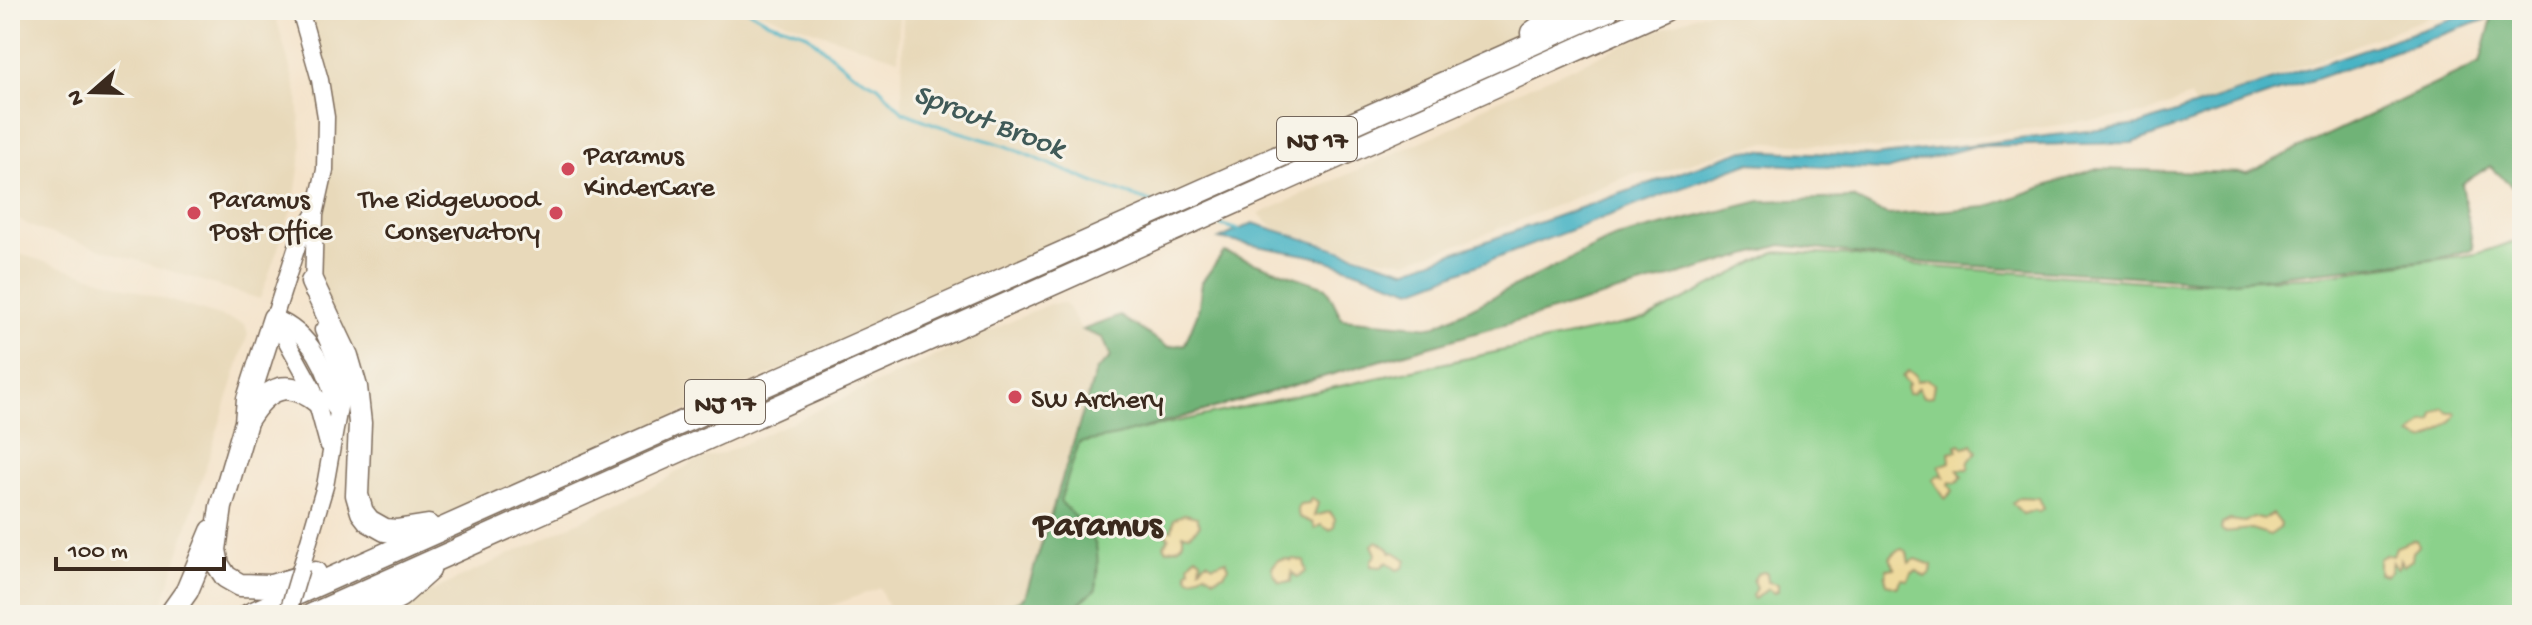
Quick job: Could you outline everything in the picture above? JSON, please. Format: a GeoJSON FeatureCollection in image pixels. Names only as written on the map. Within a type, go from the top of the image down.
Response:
{"type":"FeatureCollection","features":[{"type":"Feature","properties":{"kind":"highway"},"geometry":{"type":"LineString","coordinates":[[1460,76],[1564,10]]}},
{"type":"Feature","properties":{"kind":"highway","name":"NJ 17"},"geometry":{"type":"LineString","coordinates":[[249,615],[1608,10]]}},
{"type":"Feature","properties":{"kind":"highway","name":"NJ 17"},"geometry":{"type":"LineString","coordinates":[[319,613],[1659,13]]}},
{"type":"Feature","properties":{"kind":"highway"},"geometry":{"type":"LineString","coordinates":[[312,282],[347,356],[354,379],[360,423],[357,495],[362,512],[376,526],[396,531],[472,517]]}},
{"type":"Feature","properties":{"kind":"highway"},"geometry":{"type":"LineString","coordinates":[[170,615],[187,591],[221,507],[246,422],[248,399],[274,318]]}},
{"type":"Feature","properties":{"kind":"highway"},"geometry":{"type":"LineString","coordinates":[[246,422],[262,398],[278,389],[300,390],[318,402]]}},
{"type":"Feature","properties":{"kind":"highway"},"geometry":{"type":"LineString","coordinates":[[221,507],[215,550],[218,565],[226,577],[240,585],[271,586],[402,546]]}},
{"type":"Feature","properties":{"kind":"highway"},"geometry":{"type":"LineString","coordinates":[[364,615],[400,596],[449,553]]}},
{"type":"Feature","properties":{"kind":"street"},"geometry":{"type":"LineString","coordinates":[[287,615],[325,486],[342,390],[340,373],[316,313],[312,282],[315,215],[325,170],[326,117],[320,80],[300,10]]}},
{"type":"Feature","properties":{"kind":"street"},"geometry":{"type":"LineString","coordinates":[[315,215],[299,240],[274,318],[318,402],[330,453]]}},
{"type":"Feature","properties":{"kind":"street"},"geometry":{"type":"LineString","coordinates":[[274,318],[296,329],[310,345],[331,390],[337,418]]}},
{"type":"Feature","properties":{"kind":"shaded area"},"geometry":{"type":"Polygon","coordinates":[[[10,10],[274,10],[298,97],[302,148],[294,203],[260,299],[37,229],[10,216],[10,10]]]}},
{"type":"Feature","properties":{"kind":"shaded area"},"geometry":{"type":"Polygon","coordinates":[[[300,10],[748,10],[767,21],[805,33],[851,72],[878,86],[902,111],[903,10],[1608,10],[417,528],[369,521],[360,423],[312,282],[327,143],[300,10]]]}},
{"type":"Feature","properties":{"kind":"shaded area"},"geometry":{"type":"Polygon","coordinates":[[[753,10],[899,10],[898,59],[753,10]]]}},
{"type":"Feature","properties":{"kind":"shaded area"},"geometry":{"type":"Polygon","coordinates":[[[1711,10],[2448,10],[2195,107],[2190,97],[2149,113],[1878,149],[1769,142],[1738,148],[1655,174],[1635,173],[1468,241],[1407,261],[1373,257],[1274,228],[1259,214],[1458,125],[1483,107],[1655,31],[1711,10]]]}},
{"type":"Feature","properties":{"kind":"shaded area"},"geometry":{"type":"Polygon","coordinates":[[[10,251],[245,324],[248,334],[159,615],[10,615],[10,251]]]}},
{"type":"Feature","properties":{"kind":"shaded area"},"geometry":{"type":"Polygon","coordinates":[[[1065,303],[1082,330],[1103,338],[1111,357],[1096,371],[1025,597],[991,615],[891,615],[880,588],[805,615],[382,615],[656,485],[697,460],[724,453],[1049,304],[1065,303]]]}},
{"type":"Feature","properties":{"kind":"green space"},"geometry":{"type":"Polygon","coordinates":[[[2487,10],[2522,10],[2522,195],[2490,166],[2462,184],[2473,249],[2437,259],[2225,282],[1928,263],[1782,245],[1117,436],[1079,443],[1060,501],[1093,539],[1098,558],[1096,589],[1065,615],[991,615],[1025,597],[1096,371],[1111,357],[1103,338],[1082,330],[1120,316],[1168,347],[1185,344],[1198,312],[1202,282],[1224,252],[1326,287],[1342,319],[1432,327],[1613,238],[1760,201],[1853,198],[1887,215],[1986,207],[2094,169],[2247,173],[2480,63],[2492,18],[2487,10]]]}},
{"type":"Feature","properties":{"kind":"green space"},"geometry":{"type":"Polygon","coordinates":[[[2522,239],[2522,615],[1009,615],[1025,597],[1079,443],[1647,319],[1775,252],[1856,256],[1933,267],[2173,283],[2309,277],[2476,254],[2522,239]]]}},
{"type":"Feature","properties":{"kind":"sand"},"geometry":{"type":"Polygon","coordinates":[[[1908,371],[1915,374],[1917,381],[1927,379],[1934,384],[1932,396],[1923,397],[1918,387],[1913,393],[1908,393],[1906,387],[1909,384],[1902,377],[1908,371]]]}},
{"type":"Feature","properties":{"kind":"sand"},"geometry":{"type":"Polygon","coordinates":[[[2444,408],[2456,415],[2441,429],[2424,440],[2411,435],[2424,422],[2432,421],[2434,414],[2444,408]]]}},
{"type":"Feature","properties":{"kind":"sand"},"geometry":{"type":"Polygon","coordinates":[[[1960,444],[1964,448],[1972,444],[1977,452],[1969,461],[1968,469],[1958,469],[1962,477],[1956,483],[1950,482],[1953,491],[1945,499],[1933,479],[1938,475],[1944,477],[1939,466],[1950,462],[1949,452],[1958,451],[1956,446],[1960,444]]]}},
{"type":"Feature","properties":{"kind":"sand"},"geometry":{"type":"Polygon","coordinates":[[[2020,497],[2039,498],[2044,509],[2023,514],[2012,503],[2020,497]]]}},
{"type":"Feature","properties":{"kind":"sand"},"geometry":{"type":"Polygon","coordinates":[[[1311,498],[1318,503],[1314,516],[1330,512],[1335,519],[1334,528],[1329,530],[1321,525],[1315,529],[1313,523],[1299,517],[1297,508],[1300,504],[1309,503],[1311,498]]]}},
{"type":"Feature","properties":{"kind":"sand"},"geometry":{"type":"Polygon","coordinates":[[[1184,514],[1197,517],[1200,525],[1190,535],[1183,534],[1179,547],[1167,550],[1164,545],[1169,537],[1163,532],[1172,530],[1174,519],[1184,514]]]}},
{"type":"Feature","properties":{"kind":"sand"},"geometry":{"type":"Polygon","coordinates":[[[2273,514],[2281,524],[2270,535],[2251,529],[2224,532],[2221,529],[2222,524],[2230,520],[2245,522],[2253,517],[2263,520],[2273,514]]]}},
{"type":"Feature","properties":{"kind":"sand"},"geometry":{"type":"Polygon","coordinates":[[[2414,540],[2419,546],[2413,552],[2412,560],[2403,566],[2400,559],[2396,568],[2392,562],[2390,572],[2386,575],[2379,573],[2379,559],[2387,554],[2393,555],[2396,547],[2414,540]]]}},
{"type":"Feature","properties":{"kind":"sand"},"geometry":{"type":"Polygon","coordinates":[[[1377,541],[1406,560],[1403,568],[1397,570],[1387,562],[1381,567],[1371,566],[1376,554],[1372,545],[1377,541]]]}},
{"type":"Feature","properties":{"kind":"sand"},"geometry":{"type":"Polygon","coordinates":[[[1902,549],[1907,552],[1909,563],[1916,559],[1932,565],[1931,572],[1925,577],[1917,571],[1908,580],[1902,579],[1897,587],[1887,584],[1885,577],[1887,569],[1895,568],[1890,558],[1902,549]]]}},
{"type":"Feature","properties":{"kind":"sand"},"geometry":{"type":"Polygon","coordinates":[[[1196,556],[1201,560],[1200,567],[1207,561],[1213,565],[1226,560],[1229,567],[1224,574],[1214,578],[1205,572],[1189,578],[1189,564],[1196,556]]]}},
{"type":"Feature","properties":{"kind":"sand"},"geometry":{"type":"Polygon","coordinates":[[[1278,560],[1304,561],[1306,572],[1297,577],[1292,572],[1291,582],[1279,582],[1272,567],[1278,560]]]}},
{"type":"Feature","properties":{"kind":"sand"},"geometry":{"type":"Polygon","coordinates":[[[1767,573],[1768,582],[1778,584],[1778,591],[1774,593],[1768,589],[1754,599],[1752,596],[1756,588],[1753,581],[1757,574],[1767,573]]]}},
{"type":"Feature","properties":{"kind":"water"},"geometry":{"type":"Polygon","coordinates":[[[2487,10],[2493,17],[2132,143],[1975,146],[1886,170],[1748,163],[1412,290],[1317,257],[1219,239],[1253,223],[1405,270],[1744,150],[1874,156],[2140,125],[2487,10]]]}},
{"type":"Feature","properties":{"kind":"waterway","name":"Sprout Brook"},"geometry":{"type":"LineString","coordinates":[[748,10],[767,21],[805,33],[851,72],[878,86],[903,112],[1006,146],[1095,183],[1154,203]]}},
{"type":"Feature","properties":{"kind":"waterway","name":"Sprout Brook"},"geometry":{"type":"LineString","coordinates":[[2493,17],[2518,10]]}},
{"type":"Feature","properties":{"kind":"waterway","name":"Sprout Brook"},"geometry":{"type":"LineString","coordinates":[[1215,223],[1238,230]]}},
{"type":"Feature","properties":{"kind":"place","name":"Paramus KinderCare"},"geometry":{"type":"Point","coordinates":[568,169]}},
{"type":"Feature","properties":{"kind":"place","name":"Paramus Post Office"},"geometry":{"type":"Point","coordinates":[194,213]}},
{"type":"Feature","properties":{"kind":"place","name":"The Ridgewood Conservatory"},"geometry":{"type":"Point","coordinates":[556,213]}},
{"type":"Feature","properties":{"kind":"place","name":"SW Archery"},"geometry":{"type":"Point","coordinates":[1015,397]}},
{"type":"Feature","properties":{"kind":"district","name":"Paramus"},"geometry":{"type":"Point","coordinates":[1098,521]}}]}
